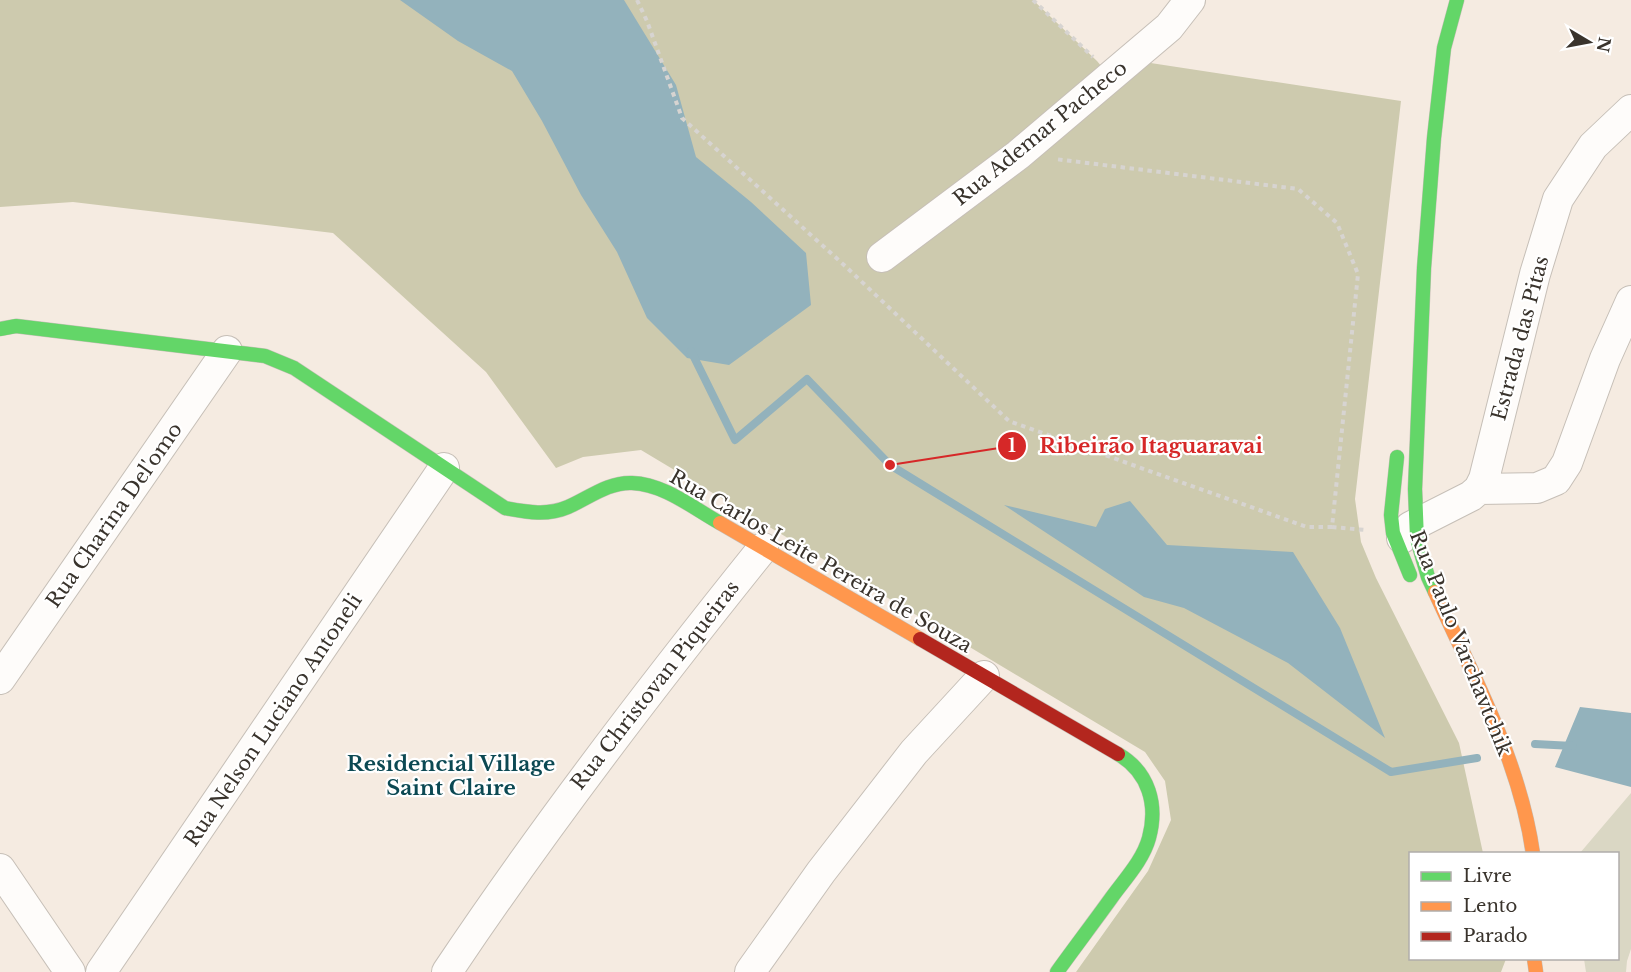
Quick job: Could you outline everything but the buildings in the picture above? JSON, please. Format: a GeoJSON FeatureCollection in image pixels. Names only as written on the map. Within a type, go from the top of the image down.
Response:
{"type":"FeatureCollection","features":[{"type":"Feature","properties":{"kind":"street","name":"Rua Ademar Pacheco"},"geometry":{"type":"LineString","coordinates":[[882,257],[1018,155],[1169,27],[1190,0]]}},
{"type":"Feature","properties":{"kind":"street","name":"Rua Paulo Varchavtchik"},"geometry":{"type":"LineString","coordinates":[[1415,590],[1408,533],[1415,478],[1424,268],[1434,138],[1444,48],[1457,0]]}},
{"type":"Feature","properties":{"kind":"street","name":"Estrada das Pitas"},"geometry":{"type":"LineString","coordinates":[[1479,489],[1484,479],[1535,274],[1558,198],[1593,146],[1631,110]]}},
{"type":"Feature","properties":{"kind":"street","name":"Rua Paulo Varchavtchik"},"geometry":{"type":"LineString","coordinates":[[1404,410],[1424,268]]}},
{"type":"Feature","properties":{"kind":"street"},"geometry":{"type":"LineString","coordinates":[[1408,533],[1479,489],[1537,488],[1556,480],[1567,463],[1605,359],[1631,301]]}},
{"type":"Feature","properties":{"kind":"street","name":"Rua Carlos Leite Pereira de Souza"},"geometry":{"type":"LineString","coordinates":[[0,329],[16,326],[265,356],[294,368],[505,508],[538,514],[567,508],[602,489],[622,484],[632,483],[663,490],[1129,760],[1148,784],[1153,809],[1149,839],[1134,868],[1057,972]]}},
{"type":"Feature","properties":{"kind":"street","name":"Rua Charina Del'omo"},"geometry":{"type":"LineString","coordinates":[[0,679],[227,351]]}},
{"type":"Feature","properties":{"kind":"street","name":"Rua Paulo Varchavtchik"},"geometry":{"type":"LineString","coordinates":[[1408,533],[1393,533],[1391,515],[1398,451],[1401,521],[1408,533],[1418,539],[1428,577],[1503,743],[1519,794],[1533,852]]}},
{"type":"Feature","properties":{"kind":"street","name":"Rua Nelson Luciano Antoneli"},"geometry":{"type":"LineString","coordinates":[[101,972],[444,468]]}},
{"type":"Feature","properties":{"kind":"street","name":"Rua Christovan Piqueiras"},"geometry":{"type":"LineString","coordinates":[[447,972],[566,800],[673,659],[763,548]]}},
{"type":"Feature","properties":{"kind":"street"},"geometry":{"type":"LineString","coordinates":[[750,972],[821,872],[907,761],[984,676]]}},
{"type":"Feature","properties":{"kind":"street"},"geometry":{"type":"LineString","coordinates":[[0,869],[70,972]]}},
{"type":"Feature","properties":{"kind":"path"},"geometry":{"type":"LineString","coordinates":[[637,0],[647,21],[682,118],[835,257],[1009,421],[1307,527],[1332,527],[1358,274],[1337,223],[1298,189],[1018,155]]}},
{"type":"Feature","properties":{"kind":"path"},"geometry":{"type":"LineString","coordinates":[[1032,0],[1112,75]]}},
{"type":"Feature","properties":{"kind":"shaded area"},"geometry":{"type":"Polygon","coordinates":[[[0,0],[1033,0],[1097,61],[1117,85],[1144,62],[1401,101],[1355,499],[1361,542],[1376,578],[1459,743],[1483,852],[1409,852],[1409,960],[1506,960],[1501,972],[1076,972],[1148,871],[1171,820],[1165,781],[1145,752],[641,450],[583,457],[556,468],[486,372],[333,233],[73,202],[0,207],[0,0]]]}},
{"type":"Feature","properties":{"kind":"shaded area"},"geometry":{"type":"Polygon","coordinates":[[[1631,793],[1631,949],[1626,972],[1586,972],[1584,960],[1619,960],[1619,852],[1581,852],[1631,793]]]}},
{"type":"Feature","properties":{"kind":"water"},"geometry":{"type":"Polygon","coordinates":[[[400,0],[624,0],[676,85],[696,157],[751,202],[806,253],[811,305],[729,365],[687,358],[647,318],[617,252],[581,195],[542,121],[512,71],[458,41],[400,0]]]}},
{"type":"Feature","properties":{"kind":"water"},"geometry":{"type":"Polygon","coordinates":[[[1130,501],[1167,545],[1293,552],[1340,628],[1385,738],[1288,663],[1184,608],[1144,597],[1004,505],[1096,527],[1105,509],[1130,501]]]}},
{"type":"Feature","properties":{"kind":"water"},"geometry":{"type":"Polygon","coordinates":[[[1580,707],[1631,713],[1631,787],[1555,767],[1580,707]]]}},
{"type":"Feature","properties":{"kind":"waterway"},"geometry":{"type":"LineString","coordinates":[[691,351],[735,440],[807,379],[890,465],[1391,772],[1477,758]]}},
{"type":"Feature","properties":{"kind":"waterway"},"geometry":{"type":"LineString","coordinates":[[1535,744],[1573,746]]}},
{"type":"Feature","properties":{"kind":"traffic: fast"},"geometry":{"type":"LineString","coordinates":[[1435,592],[1428,577],[1417,539],[1415,489],[1424,268],[1434,138],[1444,48],[1457,0]]}},
{"type":"Feature","properties":{"kind":"traffic: fast"},"geometry":{"type":"LineString","coordinates":[[0,329],[16,326],[265,356],[294,368],[505,508],[529,512],[552,512],[615,485],[632,483],[644,484],[667,492],[720,523]]}},
{"type":"Feature","properties":{"kind":"traffic: fast"},"geometry":{"type":"LineString","coordinates":[[1397,457],[1391,515],[1393,533],[1410,575]]}},
{"type":"Feature","properties":{"kind":"traffic: fast"},"geometry":{"type":"LineString","coordinates":[[1057,972],[1133,869],[1143,854],[1149,838],[1152,813],[1148,790],[1137,770],[1118,754]]}},
{"type":"Feature","properties":{"kind":"traffic: slow"},"geometry":{"type":"LineString","coordinates":[[720,523],[920,639]]}},
{"type":"Feature","properties":{"kind":"traffic: slow"},"geometry":{"type":"LineString","coordinates":[[1435,592],[1506,752],[1527,819],[1533,852]]}},
{"type":"Feature","properties":{"kind":"traffic: slow"},"geometry":{"type":"LineString","coordinates":[[1534,960],[1536,972]]}},
{"type":"Feature","properties":{"kind":"traffic: jam"},"geometry":{"type":"LineString","coordinates":[[920,639],[1118,754]]}},
{"type":"Feature","properties":{"kind":"place","name":"Ribeirão Itaguaravai"},"geometry":{"type":"Point","coordinates":[890,465]}},
{"type":"Feature","properties":{"kind":"district","name":"Residencial Village Saint Claire"},"geometry":{"type":"Point","coordinates":[451,776]}}]}
